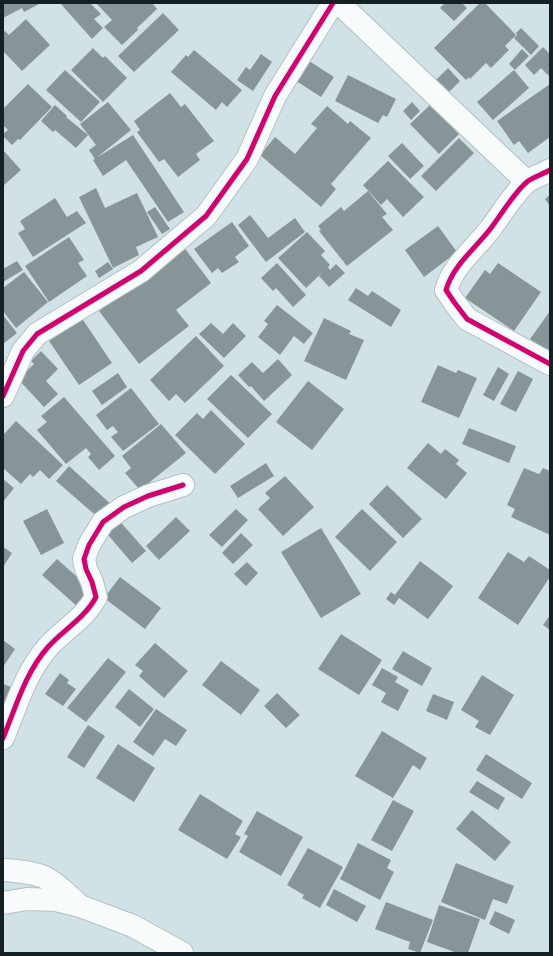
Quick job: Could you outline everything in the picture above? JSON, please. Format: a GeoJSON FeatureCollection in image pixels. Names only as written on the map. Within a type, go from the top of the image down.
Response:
{"type":"FeatureCollection","features":[{"type":"Feature","properties":{"kind":"street"},"geometry":{"type":"LineString","coordinates":[[3,396],[23,351],[38,334],[141,271],[206,216],[247,158],[275,96],[333,3]]}},
{"type":"Feature","properties":{"kind":"street"},"geometry":{"type":"LineString","coordinates":[[339,3],[527,182]]}},
{"type":"Feature","properties":{"kind":"street"},"geometry":{"type":"LineString","coordinates":[[550,170],[527,182],[455,271],[446,290],[467,319],[550,364]]}},
{"type":"Feature","properties":{"kind":"street"},"geometry":{"type":"LineString","coordinates":[[3,738],[18,699],[31,672],[48,647],[91,607],[96,597],[84,559],[89,545],[103,522],[124,507],[148,496],[183,485]]}},
{"type":"Feature","properties":{"kind":"street"},"geometry":{"type":"LineString","coordinates":[[3,870],[45,877],[57,885],[80,906]]}},
{"type":"Feature","properties":{"kind":"street"},"geometry":{"type":"LineString","coordinates":[[3,903],[27,899],[56,900],[80,906],[132,926],[182,953]]}},
{"type":"Feature","properties":{"kind":"building"},"geometry":{"type":"Polygon","coordinates":[[[3,3],[41,3],[24,12],[22,8],[3,18],[3,3]]]}},
{"type":"Feature","properties":{"kind":"building"},"geometry":{"type":"Polygon","coordinates":[[[60,3],[90,3],[101,14],[94,19],[103,28],[92,39],[60,3]]]}},
{"type":"Feature","properties":{"kind":"building"},"geometry":{"type":"Polygon","coordinates":[[[96,3],[152,3],[157,9],[122,45],[104,27],[112,20],[96,3]]]}},
{"type":"Feature","properties":{"kind":"building"},"geometry":{"type":"Polygon","coordinates":[[[445,3],[462,3],[467,8],[454,21],[440,8],[445,3]]]}},
{"type":"Feature","properties":{"kind":"building"},"geometry":{"type":"Polygon","coordinates":[[[480,3],[485,3],[516,35],[505,46],[509,50],[491,68],[486,63],[470,79],[469,77],[466,80],[434,48],[480,3]]]}},
{"type":"Feature","properties":{"kind":"building"},"geometry":{"type":"Polygon","coordinates":[[[163,13],[179,30],[134,72],[118,56],[163,13]]]}},
{"type":"Feature","properties":{"kind":"building"},"geometry":{"type":"Polygon","coordinates":[[[26,19],[50,45],[22,71],[3,51],[3,33],[5,31],[9,35],[26,19]]]}},
{"type":"Feature","properties":{"kind":"building"},"geometry":{"type":"Polygon","coordinates":[[[521,28],[539,46],[531,55],[514,38],[517,35],[516,33],[521,28]]]}},
{"type":"Feature","properties":{"kind":"building"},"geometry":{"type":"Polygon","coordinates":[[[543,47],[550,54],[550,77],[541,68],[534,75],[525,65],[543,47]]]}},
{"type":"Feature","properties":{"kind":"building"},"geometry":{"type":"Polygon","coordinates":[[[93,48],[103,58],[105,56],[127,78],[103,102],[71,70],[93,48]]]}},
{"type":"Feature","properties":{"kind":"building"},"geometry":{"type":"Polygon","coordinates":[[[522,49],[529,56],[515,70],[509,64],[522,49]]]}},
{"type":"Feature","properties":{"kind":"building"},"geometry":{"type":"Polygon","coordinates":[[[194,50],[242,90],[227,107],[222,102],[216,110],[171,72],[186,55],[188,57],[194,50]]]}},
{"type":"Feature","properties":{"kind":"building"},"geometry":{"type":"Polygon","coordinates":[[[261,54],[272,62],[253,91],[237,80],[246,67],[250,70],[261,54]]]}},
{"type":"Feature","properties":{"kind":"building"},"geometry":{"type":"Polygon","coordinates":[[[303,57],[334,77],[321,97],[290,77],[303,57]]]}},
{"type":"Feature","properties":{"kind":"building"},"geometry":{"type":"Polygon","coordinates":[[[448,68],[460,81],[446,95],[434,82],[448,68]]]}},
{"type":"Feature","properties":{"kind":"building"},"geometry":{"type":"Polygon","coordinates":[[[65,70],[100,102],[81,122],[46,90],[65,70]]]}},
{"type":"Feature","properties":{"kind":"building"},"geometry":{"type":"Polygon","coordinates":[[[514,70],[529,88],[493,120],[477,102],[514,70]]]}},
{"type":"Feature","properties":{"kind":"building"},"geometry":{"type":"Polygon","coordinates":[[[348,75],[396,99],[387,117],[383,115],[378,123],[335,101],[348,75]]]}},
{"type":"Feature","properties":{"kind":"building"},"geometry":{"type":"Polygon","coordinates":[[[28,84],[52,107],[20,140],[18,139],[12,145],[3,136],[3,134],[8,130],[3,125],[3,109],[28,84]]]}},
{"type":"Feature","properties":{"kind":"building"},"geometry":{"type":"Polygon","coordinates":[[[550,84],[550,137],[528,153],[519,141],[514,145],[497,121],[550,84]]]}},
{"type":"Feature","properties":{"kind":"building"},"geometry":{"type":"Polygon","coordinates":[[[170,93],[181,107],[185,104],[214,141],[196,154],[200,160],[178,177],[164,159],[159,162],[137,132],[140,130],[134,121],[170,93]]]}},
{"type":"Feature","properties":{"kind":"building"},"geometry":{"type":"Polygon","coordinates":[[[108,102],[131,130],[95,159],[89,150],[96,145],[80,124],[108,102]]]}},
{"type":"Feature","properties":{"kind":"building"},"geometry":{"type":"Polygon","coordinates":[[[412,102],[420,111],[411,120],[403,111],[412,102]]]}},
{"type":"Feature","properties":{"kind":"building"},"geometry":{"type":"Polygon","coordinates":[[[55,105],[67,116],[66,117],[88,135],[76,148],[55,130],[53,132],[41,121],[55,105]]]}},
{"type":"Feature","properties":{"kind":"building"},"geometry":{"type":"Polygon","coordinates":[[[430,105],[459,134],[439,154],[410,124],[430,105]]]}},
{"type":"Feature","properties":{"kind":"building"},"geometry":{"type":"Polygon","coordinates":[[[327,106],[348,124],[350,121],[371,138],[331,184],[336,189],[321,207],[260,155],[275,137],[295,154],[317,128],[311,124],[327,106]]]}},
{"type":"Feature","properties":{"kind":"building"},"geometry":{"type":"Polygon","coordinates":[[[133,135],[184,212],[168,222],[126,160],[103,176],[93,160],[133,135]]]}},
{"type":"Feature","properties":{"kind":"building"},"geometry":{"type":"Polygon","coordinates":[[[459,138],[474,153],[436,191],[421,176],[459,138]]]}},
{"type":"Feature","properties":{"kind":"building"},"geometry":{"type":"Polygon","coordinates":[[[402,143],[424,166],[410,179],[388,156],[402,143]]]}},
{"type":"Feature","properties":{"kind":"building"},"geometry":{"type":"Polygon","coordinates":[[[3,150],[21,170],[3,186],[3,150]]]}},
{"type":"Feature","properties":{"kind":"building"},"geometry":{"type":"Polygon","coordinates":[[[388,161],[424,197],[403,217],[387,199],[381,205],[363,185],[388,161]]]}},
{"type":"Feature","properties":{"kind":"building"},"geometry":{"type":"Polygon","coordinates":[[[96,188],[105,208],[137,193],[158,237],[136,247],[139,255],[113,268],[79,197],[96,188]]]}},
{"type":"Feature","properties":{"kind":"building"},"geometry":{"type":"Polygon","coordinates":[[[368,191],[387,214],[382,217],[393,230],[347,266],[319,231],[321,230],[318,226],[341,207],[344,211],[368,191]]]}},
{"type":"Feature","properties":{"kind":"building"},"geometry":{"type":"Polygon","coordinates":[[[550,195],[550,206],[545,199],[550,195]]]}},
{"type":"Feature","properties":{"kind":"building"},"geometry":{"type":"Polygon","coordinates":[[[55,198],[67,217],[77,211],[86,223],[33,257],[18,233],[25,229],[20,221],[55,198]]]}},
{"type":"Feature","properties":{"kind":"building"},"geometry":{"type":"Polygon","coordinates":[[[155,207],[170,229],[162,234],[147,212],[155,207]]]}},
{"type":"Feature","properties":{"kind":"building"},"geometry":{"type":"Polygon","coordinates":[[[250,215],[268,238],[295,218],[305,232],[266,262],[238,225],[250,215]]]}},
{"type":"Feature","properties":{"kind":"building"},"geometry":{"type":"Polygon","coordinates":[[[232,222],[249,246],[235,257],[239,262],[222,273],[218,268],[212,273],[194,249],[232,222]]]}},
{"type":"Feature","properties":{"kind":"building"},"geometry":{"type":"Polygon","coordinates":[[[438,226],[457,252],[424,277],[405,250],[438,226]]]}},
{"type":"Feature","properties":{"kind":"building"},"geometry":{"type":"Polygon","coordinates":[[[307,232],[325,251],[321,255],[330,265],[328,267],[330,270],[336,264],[345,273],[329,287],[319,276],[327,268],[306,288],[278,258],[307,232]]]}},
{"type":"Feature","properties":{"kind":"building"},"geometry":{"type":"Polygon","coordinates":[[[69,237],[84,260],[78,263],[87,276],[49,302],[25,266],[69,237]]]}},
{"type":"Feature","properties":{"kind":"building"},"geometry":{"type":"Polygon","coordinates":[[[183,246],[211,283],[176,310],[189,326],[139,364],[99,311],[183,246]]]}},
{"type":"Feature","properties":{"kind":"building"},"geometry":{"type":"Polygon","coordinates":[[[17,261],[23,270],[3,282],[3,269],[17,261]]]}},
{"type":"Feature","properties":{"kind":"building"},"geometry":{"type":"Polygon","coordinates":[[[108,262],[113,269],[99,278],[95,271],[108,262]]]}},
{"type":"Feature","properties":{"kind":"building"},"geometry":{"type":"Polygon","coordinates":[[[277,263],[306,295],[293,307],[276,288],[273,291],[261,278],[277,263]]]}},
{"type":"Feature","properties":{"kind":"building"},"geometry":{"type":"Polygon","coordinates":[[[498,263],[541,292],[514,331],[465,298],[485,270],[490,274],[498,263]]]}},
{"type":"Feature","properties":{"kind":"building"},"geometry":{"type":"Polygon","coordinates":[[[24,272],[48,302],[16,328],[3,311],[3,288],[24,272]]]}},
{"type":"Feature","properties":{"kind":"building"},"geometry":{"type":"Polygon","coordinates":[[[356,288],[368,296],[372,291],[401,310],[391,327],[348,300],[356,288]]]}},
{"type":"Feature","properties":{"kind":"building"},"geometry":{"type":"Polygon","coordinates":[[[277,305],[313,333],[304,344],[294,336],[280,355],[258,337],[268,324],[264,321],[277,305]]]}},
{"type":"Feature","properties":{"kind":"building"},"geometry":{"type":"Polygon","coordinates":[[[550,311],[550,353],[530,339],[550,311]]]}},
{"type":"Feature","properties":{"kind":"building"},"geometry":{"type":"Polygon","coordinates":[[[79,314],[112,363],[79,385],[49,341],[69,328],[66,323],[79,314]]]}},
{"type":"Feature","properties":{"kind":"building"},"geometry":{"type":"Polygon","coordinates":[[[3,315],[17,333],[3,344],[3,315]]]}},
{"type":"Feature","properties":{"kind":"building"},"geometry":{"type":"Polygon","coordinates":[[[324,318],[351,331],[349,334],[364,340],[346,380],[304,361],[324,318]]]}},
{"type":"Feature","properties":{"kind":"building"},"geometry":{"type":"Polygon","coordinates":[[[211,323],[223,334],[233,323],[246,336],[224,358],[199,334],[211,323]]]}},
{"type":"Feature","properties":{"kind":"building"},"geometry":{"type":"Polygon","coordinates":[[[196,336],[224,366],[185,403],[176,394],[169,401],[150,380],[196,336]]]}},
{"type":"Feature","properties":{"kind":"building"},"geometry":{"type":"Polygon","coordinates":[[[41,351],[58,369],[46,381],[58,394],[44,407],[18,379],[34,364],[31,361],[41,351]]]}},
{"type":"Feature","properties":{"kind":"building"},"geometry":{"type":"Polygon","coordinates":[[[278,359],[292,375],[264,401],[251,386],[249,387],[238,375],[252,362],[263,373],[278,359]]]}},
{"type":"Feature","properties":{"kind":"building"},"geometry":{"type":"Polygon","coordinates":[[[438,365],[456,373],[458,370],[477,378],[459,418],[421,402],[438,365]]]}},
{"type":"Feature","properties":{"kind":"building"},"geometry":{"type":"Polygon","coordinates":[[[498,367],[509,374],[494,401],[483,395],[498,367]]]}},
{"type":"Feature","properties":{"kind":"building"},"geometry":{"type":"Polygon","coordinates":[[[518,371],[533,379],[516,412],[500,404],[518,371]]]}},
{"type":"Feature","properties":{"kind":"building"},"geometry":{"type":"Polygon","coordinates":[[[118,373],[127,387],[102,405],[92,391],[118,373]]]}},
{"type":"Feature","properties":{"kind":"building"},"geometry":{"type":"Polygon","coordinates":[[[231,375],[272,414],[248,438],[207,399],[231,375]]]}},
{"type":"Feature","properties":{"kind":"building"},"geometry":{"type":"Polygon","coordinates":[[[308,381],[344,409],[312,450],[276,422],[308,381]]]}},
{"type":"Feature","properties":{"kind":"building"},"geometry":{"type":"Polygon","coordinates":[[[131,388],[159,424],[123,451],[111,437],[118,432],[113,426],[107,430],[96,415],[131,388]]]}},
{"type":"Feature","properties":{"kind":"building"},"geometry":{"type":"Polygon","coordinates":[[[64,397],[115,456],[99,470],[88,457],[91,454],[86,448],[66,464],[37,430],[47,422],[41,416],[64,397]]]}},
{"type":"Feature","properties":{"kind":"building"},"geometry":{"type":"Polygon","coordinates":[[[211,410],[245,444],[215,474],[175,435],[197,413],[203,419],[211,410]]]}},
{"type":"Feature","properties":{"kind":"building"},"geometry":{"type":"Polygon","coordinates":[[[16,421],[63,465],[49,479],[40,470],[33,477],[30,474],[21,484],[3,468],[3,435],[16,421]]]}},
{"type":"Feature","properties":{"kind":"building"},"geometry":{"type":"Polygon","coordinates":[[[161,424],[186,453],[140,490],[125,473],[131,468],[122,456],[161,424]]]}},
{"type":"Feature","properties":{"kind":"building"},"geometry":{"type":"Polygon","coordinates":[[[469,428],[516,446],[509,463],[462,444],[469,428]]]}},
{"type":"Feature","properties":{"kind":"building"},"geometry":{"type":"Polygon","coordinates":[[[428,443],[441,454],[445,449],[459,460],[456,464],[467,473],[446,499],[407,468],[428,443]]]}},
{"type":"Feature","properties":{"kind":"building"},"geometry":{"type":"Polygon","coordinates":[[[266,463],[274,476],[238,498],[230,486],[266,463]]]}},
{"type":"Feature","properties":{"kind":"building"},"geometry":{"type":"Polygon","coordinates":[[[69,466],[113,506],[101,520],[56,481],[69,466]]]}},
{"type":"Feature","properties":{"kind":"building"},"geometry":{"type":"Polygon","coordinates":[[[524,468],[539,474],[543,468],[550,471],[550,535],[511,517],[515,509],[507,505],[524,468]]]}},
{"type":"Feature","properties":{"kind":"building"},"geometry":{"type":"Polygon","coordinates":[[[285,476],[314,507],[283,536],[258,509],[270,498],[265,493],[285,476]]]}},
{"type":"Feature","properties":{"kind":"building"},"geometry":{"type":"Polygon","coordinates":[[[3,479],[14,488],[3,502],[3,479]]]}},
{"type":"Feature","properties":{"kind":"building"},"geometry":{"type":"Polygon","coordinates":[[[387,485],[422,519],[403,538],[369,504],[387,485]]]}},
{"type":"Feature","properties":{"kind":"building"},"geometry":{"type":"Polygon","coordinates":[[[47,509],[64,543],[41,555],[23,521],[47,509]]]}},
{"type":"Feature","properties":{"kind":"building"},"geometry":{"type":"Polygon","coordinates":[[[236,509],[248,520],[222,547],[209,535],[236,509]]]}},
{"type":"Feature","properties":{"kind":"building"},"geometry":{"type":"Polygon","coordinates":[[[362,509],[397,542],[370,571],[335,537],[362,509]]]}},
{"type":"Feature","properties":{"kind":"building"},"geometry":{"type":"Polygon","coordinates":[[[116,517],[146,551],[132,563],[103,529],[116,517]]]}},
{"type":"Feature","properties":{"kind":"building"},"geometry":{"type":"Polygon","coordinates":[[[176,517],[190,531],[159,560],[146,546],[176,517]]]}},
{"type":"Feature","properties":{"kind":"building"},"geometry":{"type":"Polygon","coordinates":[[[321,528],[361,594],[321,618],[281,552],[321,528]]]}},
{"type":"Feature","properties":{"kind":"building"},"geometry":{"type":"Polygon","coordinates":[[[241,533],[253,545],[233,564],[222,553],[241,533]]]}},
{"type":"Feature","properties":{"kind":"building"},"geometry":{"type":"Polygon","coordinates":[[[3,547],[12,553],[3,567],[3,547]]]}},
{"type":"Feature","properties":{"kind":"building"},"geometry":{"type":"Polygon","coordinates":[[[508,552],[524,562],[529,556],[550,570],[550,577],[518,625],[478,598],[508,552]]]}},
{"type":"Feature","properties":{"kind":"building"},"geometry":{"type":"Polygon","coordinates":[[[57,559],[94,592],[79,608],[42,575],[57,559]]]}},
{"type":"Feature","properties":{"kind":"building"},"geometry":{"type":"Polygon","coordinates":[[[420,561],[453,586],[428,619],[399,598],[394,605],[386,599],[391,592],[395,595],[420,561]]]}},
{"type":"Feature","properties":{"kind":"building"},"geometry":{"type":"Polygon","coordinates":[[[247,562],[258,573],[246,586],[234,574],[247,562]]]}},
{"type":"Feature","properties":{"kind":"building"},"geometry":{"type":"Polygon","coordinates":[[[120,577],[161,608],[145,629],[104,598],[120,577]]]}},
{"type":"Feature","properties":{"kind":"building"},"geometry":{"type":"Polygon","coordinates":[[[550,615],[550,630],[543,625],[550,615]]]}},
{"type":"Feature","properties":{"kind":"building"},"geometry":{"type":"Polygon","coordinates":[[[341,634],[382,660],[359,695],[318,669],[341,634]]]}},
{"type":"Feature","properties":{"kind":"building"},"geometry":{"type":"Polygon","coordinates":[[[3,640],[15,649],[3,667],[3,640]]]}},
{"type":"Feature","properties":{"kind":"building"},"geometry":{"type":"Polygon","coordinates":[[[155,643],[188,671],[164,698],[139,676],[143,671],[135,665],[155,643]]]}},
{"type":"Feature","properties":{"kind":"building"},"geometry":{"type":"Polygon","coordinates":[[[403,651],[432,668],[422,686],[392,669],[403,651]]]}},
{"type":"Feature","properties":{"kind":"building"},"geometry":{"type":"Polygon","coordinates":[[[108,658],[126,672],[86,722],[67,708],[108,658]]]}},
{"type":"Feature","properties":{"kind":"building"},"geometry":{"type":"Polygon","coordinates":[[[221,661],[260,690],[241,715],[202,685],[221,661]]]}},
{"type":"Feature","properties":{"kind":"building"},"geometry":{"type":"Polygon","coordinates":[[[382,668],[398,677],[395,682],[409,690],[398,711],[381,702],[386,693],[372,685],[382,668]]]}},
{"type":"Feature","properties":{"kind":"building"},"geometry":{"type":"Polygon","coordinates":[[[60,673],[69,680],[67,683],[76,689],[63,706],[45,694],[60,673]]]}},
{"type":"Feature","properties":{"kind":"building"},"geometry":{"type":"Polygon","coordinates":[[[482,675],[514,695],[490,735],[475,727],[479,721],[461,710],[482,675]]]}},
{"type":"Feature","properties":{"kind":"building"},"geometry":{"type":"Polygon","coordinates":[[[3,684],[14,688],[3,718],[3,684]]]}},
{"type":"Feature","properties":{"kind":"building"},"geometry":{"type":"Polygon","coordinates":[[[129,689],[154,709],[140,727],[115,707],[129,689]]]}},
{"type":"Feature","properties":{"kind":"building"},"geometry":{"type":"Polygon","coordinates":[[[277,693],[300,715],[286,728],[264,706],[277,693]]]}},
{"type":"Feature","properties":{"kind":"building"},"geometry":{"type":"Polygon","coordinates":[[[433,694],[454,702],[447,720],[426,711],[433,694]]]}},
{"type":"Feature","properties":{"kind":"building"},"geometry":{"type":"Polygon","coordinates":[[[156,709],[187,730],[176,746],[165,739],[153,756],[133,742],[156,709]]]}},
{"type":"Feature","properties":{"kind":"building"},"geometry":{"type":"Polygon","coordinates":[[[88,725],[105,736],[84,768],[67,757],[88,725]]]}},
{"type":"Feature","properties":{"kind":"building"},"geometry":{"type":"Polygon","coordinates":[[[382,731],[427,758],[420,770],[413,765],[393,798],[355,776],[382,731]]]}},
{"type":"Feature","properties":{"kind":"building"},"geometry":{"type":"Polygon","coordinates":[[[118,744],[155,768],[134,802],[96,778],[118,744]]]}},
{"type":"Feature","properties":{"kind":"building"},"geometry":{"type":"Polygon","coordinates":[[[486,754],[532,783],[522,799],[476,770],[486,754]]]}},
{"type":"Feature","properties":{"kind":"building"},"geometry":{"type":"Polygon","coordinates":[[[477,781],[505,798],[498,810],[469,792],[477,781]]]}},
{"type":"Feature","properties":{"kind":"building"},"geometry":{"type":"Polygon","coordinates":[[[200,794],[243,821],[235,834],[241,837],[227,859],[178,830],[200,794]]]}},
{"type":"Feature","properties":{"kind":"building"},"geometry":{"type":"Polygon","coordinates":[[[393,800],[414,811],[392,851],[371,840],[393,800]]]}},
{"type":"Feature","properties":{"kind":"building"},"geometry":{"type":"Polygon","coordinates":[[[472,810],[511,842],[495,861],[456,829],[472,810]]]}},
{"type":"Feature","properties":{"kind":"building"},"geometry":{"type":"Polygon","coordinates":[[[257,811],[303,837],[281,876],[239,852],[248,836],[244,834],[257,811]]]}},
{"type":"Feature","properties":{"kind":"building"},"geometry":{"type":"Polygon","coordinates":[[[358,843],[391,860],[387,868],[394,872],[380,900],[340,879],[358,843]]]}},
{"type":"Feature","properties":{"kind":"building"},"geometry":{"type":"Polygon","coordinates":[[[308,848],[343,867],[320,908],[302,898],[304,895],[287,885],[308,848]]]}},
{"type":"Feature","properties":{"kind":"building"},"geometry":{"type":"Polygon","coordinates":[[[456,863],[514,886],[507,904],[493,899],[485,920],[441,902],[456,863]]]}},
{"type":"Feature","properties":{"kind":"building"},"geometry":{"type":"Polygon","coordinates":[[[334,889],[366,906],[357,922],[326,905],[334,889]]]}},
{"type":"Feature","properties":{"kind":"building"},"geometry":{"type":"Polygon","coordinates":[[[386,902],[433,920],[420,953],[408,949],[410,942],[375,929],[386,902]]]}},
{"type":"Feature","properties":{"kind":"building"},"geometry":{"type":"Polygon","coordinates":[[[439,905],[480,919],[468,953],[457,953],[427,942],[439,905]]]}},
{"type":"Feature","properties":{"kind":"building"},"geometry":{"type":"Polygon","coordinates":[[[495,911],[515,920],[509,934],[489,924],[495,911]]]}},
{"type":"Feature","properties":{"kind":"cycle path"},"geometry":{"type":"LineString","coordinates":[[3,396],[23,351],[37,334],[141,271],[206,216],[247,159],[275,96],[333,3]]}},
{"type":"Feature","properties":{"kind":"cycle path"},"geometry":{"type":"LineString","coordinates":[[550,170],[533,178],[523,185],[508,203],[491,228],[459,265],[449,281],[446,290],[467,319],[550,364]]}},
{"type":"Feature","properties":{"kind":"cycle path"},"geometry":{"type":"LineString","coordinates":[[3,738],[27,679],[40,657],[54,641],[74,624],[96,597],[84,559],[89,545],[103,522],[124,507],[148,496],[183,485]]}}]}
